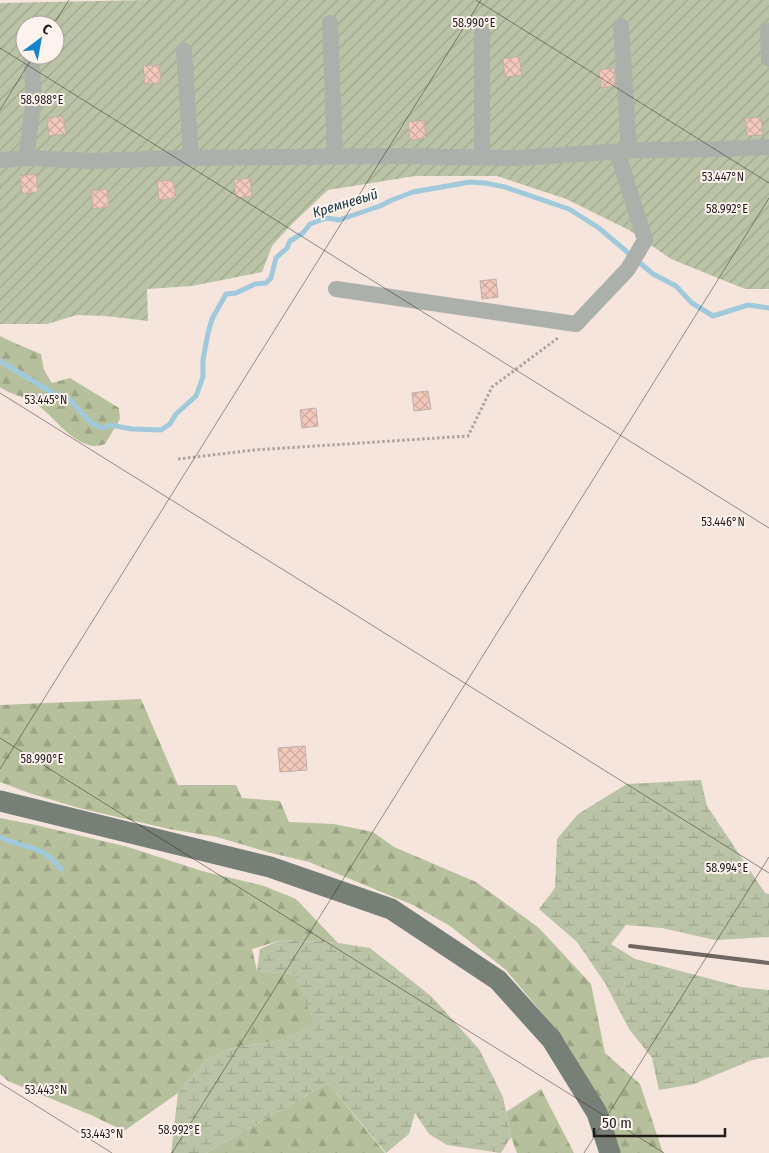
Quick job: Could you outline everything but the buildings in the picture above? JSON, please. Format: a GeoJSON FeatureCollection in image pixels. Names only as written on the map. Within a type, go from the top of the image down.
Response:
{"type":"FeatureCollection","features":[{"type":"Feature","properties":{"kind":"main road"},"geometry":{"type":"LineString","coordinates":[[0,801],[270,867],[392,909],[498,980],[552,1040],[597,1113],[610,1153]]}},
{"type":"Feature","properties":{"kind":"lane"},"geometry":{"type":"LineString","coordinates":[[330,23],[335,157]]}},
{"type":"Feature","properties":{"kind":"lane"},"geometry":{"type":"LineString","coordinates":[[336,289],[576,324],[628,269],[645,240],[623,151],[621,26]]}},
{"type":"Feature","properties":{"kind":"lane"},"geometry":{"type":"LineString","coordinates":[[768,31],[769,59]]}},
{"type":"Feature","properties":{"kind":"lane"},"geometry":{"type":"LineString","coordinates":[[482,33],[482,157]]}},
{"type":"Feature","properties":{"kind":"lane"},"geometry":{"type":"LineString","coordinates":[[184,50],[191,158]]}},
{"type":"Feature","properties":{"kind":"lane"},"geometry":{"type":"LineString","coordinates":[[26,158],[34,98],[32,65]]}},
{"type":"Feature","properties":{"kind":"lane"},"geometry":{"type":"LineString","coordinates":[[0,160],[26,158],[92,161],[395,156],[516,158],[623,151],[722,150],[769,147]]}},
{"type":"Feature","properties":{"kind":"path"},"geometry":{"type":"LineString","coordinates":[[178,459],[254,450],[468,436],[492,387],[576,324]]}},
{"type":"Feature","properties":{"kind":"green space"},"geometry":{"type":"Polygon","coordinates":[[[149,0],[769,0],[769,289],[745,289],[671,259],[629,230],[566,199],[497,176],[415,176],[328,190],[272,246],[262,272],[192,286],[147,289],[148,321],[77,315],[47,324],[0,324],[0,3],[149,0]]]}},
{"type":"Feature","properties":{"kind":"green space"},"geometry":{"type":"Polygon","coordinates":[[[0,336],[41,354],[44,370],[52,383],[70,378],[119,408],[120,419],[105,444],[94,446],[77,440],[35,403],[0,387],[0,336]]]}},
{"type":"Feature","properties":{"kind":"green space"},"geometry":{"type":"Polygon","coordinates":[[[141,699],[178,785],[236,785],[242,798],[280,801],[289,822],[334,824],[373,832],[394,847],[476,882],[539,928],[591,984],[605,1053],[640,1084],[663,1153],[619,1153],[591,1084],[564,1039],[506,970],[450,926],[413,905],[309,862],[217,837],[169,829],[79,808],[0,782],[0,705],[141,699]]]}},
{"type":"Feature","properties":{"kind":"green space"},"geometry":{"type":"Polygon","coordinates":[[[701,780],[707,806],[765,893],[769,894],[769,937],[715,940],[662,928],[626,925],[611,944],[635,959],[741,987],[769,990],[769,1057],[752,1060],[694,1084],[659,1090],[652,1058],[629,1029],[605,983],[577,942],[539,909],[555,888],[557,839],[578,814],[627,784],[701,780]]]}},
{"type":"Feature","properties":{"kind":"green space"},"geometry":{"type":"Polygon","coordinates":[[[0,818],[128,847],[202,871],[264,886],[296,899],[338,943],[281,940],[252,949],[257,971],[295,974],[315,1024],[282,1040],[228,1049],[206,1060],[178,1093],[124,1131],[91,1115],[8,1081],[0,1074],[0,818]]]}},
{"type":"Feature","properties":{"kind":"green space"},"geometry":{"type":"Polygon","coordinates":[[[281,940],[338,943],[370,948],[431,996],[479,1049],[503,1097],[511,1137],[501,1153],[447,1145],[429,1134],[415,1113],[409,1134],[386,1153],[328,1083],[206,1153],[171,1153],[178,1093],[206,1060],[228,1049],[282,1040],[314,1024],[295,974],[257,971],[260,949],[281,940]]]}},
{"type":"Feature","properties":{"kind":"green space"},"geometry":{"type":"Polygon","coordinates":[[[328,1083],[385,1153],[206,1153],[328,1083]]]}},
{"type":"Feature","properties":{"kind":"green space"},"geometry":{"type":"Polygon","coordinates":[[[541,1089],[574,1153],[517,1153],[511,1137],[506,1112],[541,1089]]]}},
{"type":"Feature","properties":{"kind":"waterway","name":"Кремневый"},"geometry":{"type":"LineString","coordinates":[[0,361],[56,395],[68,398],[91,423],[102,428],[110,425],[132,429],[161,430],[170,424],[176,414],[196,396],[203,377],[203,360],[212,319],[226,294],[236,293],[255,284],[266,283],[271,278],[276,258],[287,248],[290,241],[303,233],[310,224],[327,218],[339,220],[413,192],[470,182],[505,187],[569,209],[599,228],[653,274],[676,286],[692,303],[713,316],[748,305],[769,308]]}},
{"type":"Feature","properties":{"kind":"waterway"},"geometry":{"type":"LineString","coordinates":[[0,837],[40,851],[47,855],[61,869]]}},
{"type":"Feature","properties":{"kind":"railway"},"geometry":{"type":"LineString","coordinates":[[630,946],[769,963]]}}]}
